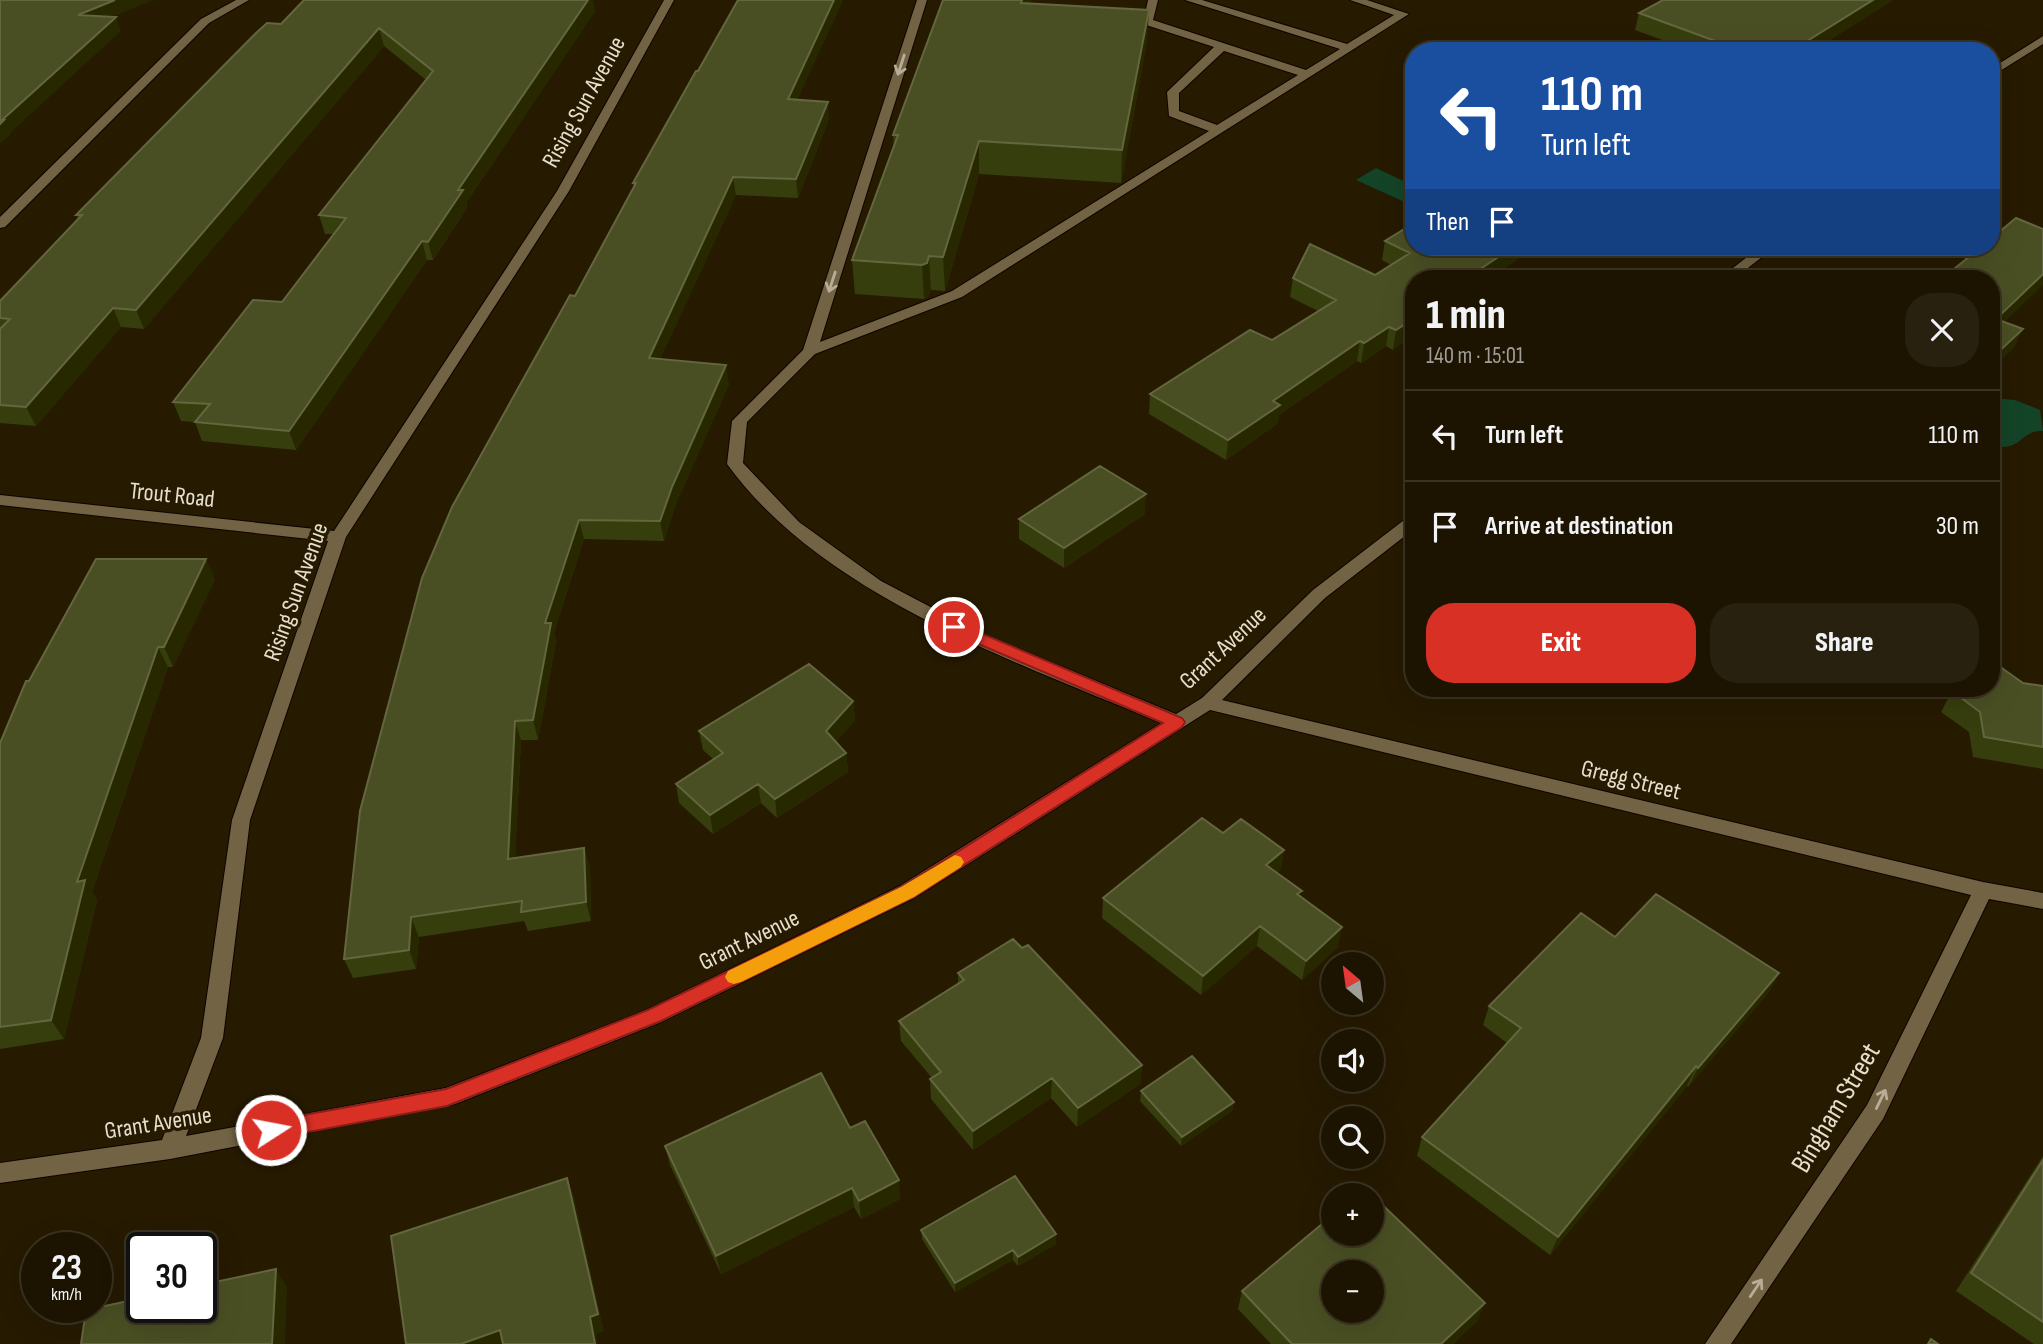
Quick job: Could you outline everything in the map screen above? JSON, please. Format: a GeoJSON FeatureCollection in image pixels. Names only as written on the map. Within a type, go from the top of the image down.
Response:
{"type":"FeatureCollection","features":[{"type":"Feature","properties":{"kind":"street"},"geometry":{"type":"LineString","coordinates":[[0,224],[205,21],[244,0]]}},
{"type":"Feature","properties":{"kind":"street","name":"Rising Sun Avenue"},"geometry":{"type":"LineString","coordinates":[[170,1149],[212,1038],[241,820],[338,537],[563,191],[668,0]]}},
{"type":"Feature","properties":{"kind":"street"},"geometry":{"type":"LineString","coordinates":[[810,351],[922,0]]}},
{"type":"Feature","properties":{"kind":"street"},"geometry":{"type":"LineString","coordinates":[[1147,22],[1153,0]]}},
{"type":"Feature","properties":{"kind":"street"},"geometry":{"type":"LineString","coordinates":[[1190,0],[1349,48]]}},
{"type":"Feature","properties":{"kind":"street"},"geometry":{"type":"LineString","coordinates":[[1177,722],[974,637],[875,585],[793,526],[735,464],[740,421],[810,351],[957,294],[1403,14],[1355,0]]}},
{"type":"Feature","properties":{"kind":"street"},"geometry":{"type":"LineString","coordinates":[[1133,22],[1147,22],[1307,74]]}},
{"type":"Feature","properties":{"kind":"street"},"geometry":{"type":"LineString","coordinates":[[2000,69],[2043,39]]}},
{"type":"Feature","properties":{"kind":"street"},"geometry":{"type":"LineString","coordinates":[[1218,130],[1173,113],[1173,92],[1222,46]]}},
{"type":"Feature","properties":{"kind":"street"},"geometry":{"type":"LineString","coordinates":[[1738,270],[1756,256]]}},
{"type":"Feature","properties":{"kind":"street","name":"Trout Road"},"geometry":{"type":"LineString","coordinates":[[0,500],[338,537]]}},
{"type":"Feature","properties":{"kind":"street","name":"Grant Avenue"},"geometry":{"type":"LineString","coordinates":[[0,1173],[170,1149],[447,1097],[654,1016],[907,892],[1208,703],[1319,594],[1405,528]]}},
{"type":"Feature","properties":{"kind":"street","name":"Gregg Street"},"geometry":{"type":"LineString","coordinates":[[1208,703],[1983,890],[2043,901]]}},
{"type":"Feature","properties":{"kind":"street","name":"Bingham Street"},"geometry":{"type":"LineString","coordinates":[[1717,1344],[1875,1112],[1983,890]]}},
{"type":"Feature","properties":{"kind":"shaded area"},"geometry":{"type":"Polygon","coordinates":[[[1376,168],[1405,182],[1405,202],[1356,180],[1376,168]]]}},
{"type":"Feature","properties":{"kind":"shaded area"},"geometry":{"type":"Polygon","coordinates":[[[2000,399],[2015,400],[2040,410],[2043,431],[2036,431],[2015,444],[2002,447],[2000,399]]]}},
{"type":"Feature","properties":{"kind":"building"},"geometry":{"type":"Polygon","coordinates":[[[0,0],[115,0],[78,15],[116,17],[0,124],[0,0]]]}},
{"type":"Feature","properties":{"kind":"building"},"geometry":{"type":"Polygon","coordinates":[[[304,0],[588,0],[458,190],[463,190],[428,242],[422,241],[289,431],[195,422],[210,404],[173,402],[253,300],[282,302],[346,218],[319,215],[433,71],[379,28],[136,310],[113,308],[26,407],[0,405],[0,329],[10,319],[0,318],[0,301],[82,215],[76,215],[255,34],[267,23],[281,24],[304,0]]]}},
{"type":"Feature","properties":{"kind":"building"},"geometry":{"type":"Polygon","coordinates":[[[738,0],[834,0],[788,99],[828,102],[796,179],[733,177],[649,358],[726,365],[672,487],[660,521],[579,520],[545,623],[551,623],[533,720],[515,721],[508,859],[584,848],[586,902],[521,912],[522,901],[411,917],[409,950],[344,959],[360,811],[422,578],[452,507],[570,295],[575,296],[636,183],[633,183],[738,0]]]}},
{"type":"Feature","properties":{"kind":"building"},"geometry":{"type":"Polygon","coordinates":[[[943,0],[1022,0],[1021,3],[1149,10],[1122,150],[979,141],[943,257],[929,256],[927,263],[922,265],[852,260],[898,135],[893,135],[943,0]]]}},
{"type":"Feature","properties":{"kind":"building"},"geometry":{"type":"Polygon","coordinates":[[[1663,0],[1873,0],[1805,42],[1718,42],[1639,13],[1663,0]]]}},
{"type":"Feature","properties":{"kind":"building"},"geometry":{"type":"Polygon","coordinates":[[[2016,218],[2043,229],[2043,274],[2000,315],[2000,270],[1953,270],[1970,256],[2000,256],[2000,231],[2016,218]]]}},
{"type":"Feature","properties":{"kind":"building"},"geometry":{"type":"Polygon","coordinates":[[[1405,229],[1405,251],[1385,241],[1405,229]]]}},
{"type":"Feature","properties":{"kind":"building"},"geometry":{"type":"Polygon","coordinates":[[[1310,244],[1375,275],[1405,256],[1500,256],[1479,270],[1405,270],[1405,324],[1396,330],[1389,327],[1364,343],[1360,341],[1273,401],[1280,405],[1228,440],[1150,394],[1250,330],[1272,340],[1336,300],[1293,278],[1310,244]]]}},
{"type":"Feature","properties":{"kind":"building"},"geometry":{"type":"Polygon","coordinates":[[[2000,320],[2023,329],[2000,351],[2000,320]]]}},
{"type":"Feature","properties":{"kind":"building"},"geometry":{"type":"Polygon","coordinates":[[[1100,466],[1146,494],[1064,548],[1019,519],[1100,466]]]}},
{"type":"Feature","properties":{"kind":"building"},"geometry":{"type":"Polygon","coordinates":[[[96,559],[206,559],[164,647],[158,647],[77,882],[85,880],[51,1020],[0,1027],[0,743],[26,681],[29,681],[96,559]]]}},
{"type":"Feature","properties":{"kind":"building"},"geometry":{"type":"Polygon","coordinates":[[[809,664],[853,701],[826,731],[846,753],[775,799],[758,784],[710,815],[676,784],[723,753],[699,731],[809,664]]]}},
{"type":"Feature","properties":{"kind":"building"},"geometry":{"type":"Polygon","coordinates":[[[2000,667],[2023,683],[2043,686],[2043,747],[1984,737],[1980,712],[1960,697],[2000,697],[2000,667]]]}},
{"type":"Feature","properties":{"kind":"building"},"geometry":{"type":"Polygon","coordinates":[[[1202,818],[1223,833],[1241,819],[1284,850],[1266,865],[1302,891],[1297,894],[1342,927],[1306,961],[1260,926],[1203,976],[1103,898],[1202,818]]]}},
{"type":"Feature","properties":{"kind":"building"},"geometry":{"type":"Polygon","coordinates":[[[1656,894],[1779,973],[1698,1068],[1696,1066],[1558,1237],[1422,1137],[1521,1028],[1489,1006],[1581,913],[1615,937],[1656,894]]]}},
{"type":"Feature","properties":{"kind":"building"},"geometry":{"type":"Polygon","coordinates":[[[1013,939],[1022,948],[1028,945],[1142,1065],[1078,1108],[1052,1078],[973,1131],[930,1079],[941,1072],[899,1021],[964,980],[958,973],[1013,939]]]}},
{"type":"Feature","properties":{"kind":"building"},"geometry":{"type":"Polygon","coordinates":[[[1192,1056],[1234,1102],[1182,1137],[1141,1091],[1192,1056]]]}},
{"type":"Feature","properties":{"kind":"building"},"geometry":{"type":"Polygon","coordinates":[[[821,1073],[850,1128],[865,1121],[899,1180],[859,1201],[852,1188],[716,1256],[665,1146],[821,1073]]]}},
{"type":"Feature","properties":{"kind":"building"},"geometry":{"type":"Polygon","coordinates":[[[2043,1160],[2043,1322],[1971,1273],[2043,1160]]]}},
{"type":"Feature","properties":{"kind":"building"},"geometry":{"type":"Polygon","coordinates":[[[1015,1176],[1056,1234],[1018,1257],[1013,1250],[955,1283],[921,1230],[1015,1176]]]}},
{"type":"Feature","properties":{"kind":"building"},"geometry":{"type":"Polygon","coordinates":[[[567,1178],[598,1314],[590,1317],[595,1344],[503,1344],[500,1330],[461,1344],[406,1344],[391,1236],[567,1178]]]}},
{"type":"Feature","properties":{"kind":"building"},"geometry":{"type":"Polygon","coordinates":[[[1384,1206],[1485,1303],[1441,1344],[1292,1344],[1242,1291],[1321,1225],[1321,1246],[1384,1246],[1384,1206]]]}},
{"type":"Feature","properties":{"kind":"building"},"geometry":{"type":"Polygon","coordinates":[[[276,1269],[272,1344],[81,1344],[84,1323],[112,1323],[112,1304],[126,1301],[126,1323],[217,1323],[217,1282],[276,1269]]]}},
{"type":"Feature","properties":{"kind":"slow traffic"},"geometry":{"type":"LineString","coordinates":[[734,977],[907,892],[955,862]]}},
{"type":"Feature","properties":{"kind":"route"},"geometry":{"type":"LineString","coordinates":[[271,1130],[447,1097],[654,1016],[907,892],[1177,722],[954,627]]}}]}
